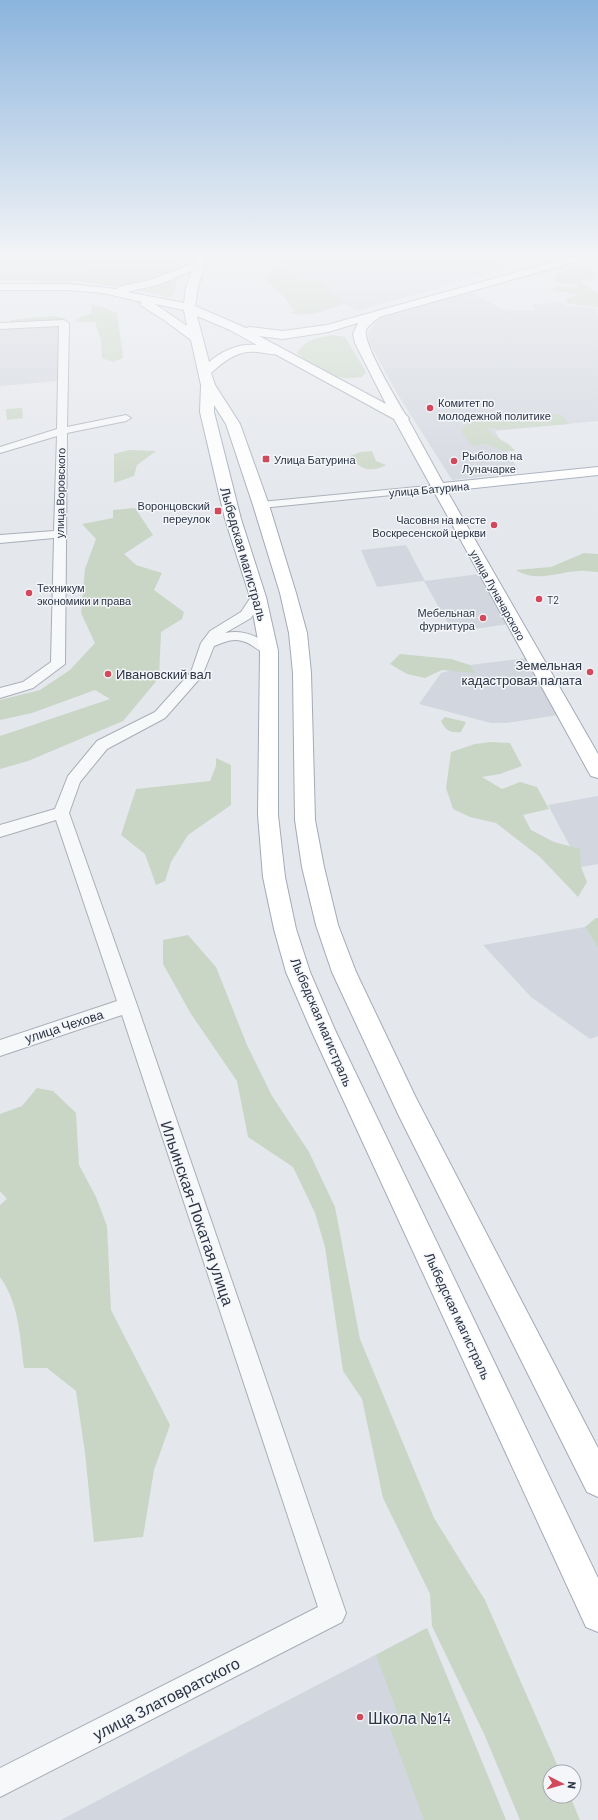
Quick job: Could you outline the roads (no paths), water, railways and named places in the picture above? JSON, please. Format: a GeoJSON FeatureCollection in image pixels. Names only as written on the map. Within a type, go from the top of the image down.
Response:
{"type":"FeatureCollection","features":[{"type":"Feature","properties":{"kind":"main road","name":"Лыбедская магистраль"},"geometry":{"type":"LineString","coordinates":[[198,342],[207,378],[207,412],[233,519],[258,597],[269,651],[268,814],[274,877],[285,929],[298,972],[323,1030],[598,1615]]}},
{"type":"Feature","properties":{"kind":"main road"},"geometry":{"type":"LineString","coordinates":[[261,342],[325,378],[402,418]]}},
{"type":"Feature","properties":{"kind":"main road","name":"улица Луначарского"},"geometry":{"type":"LineString","coordinates":[[360,342],[438,488],[598,771]]}},
{"type":"Feature","properties":{"kind":"main road"},"geometry":{"type":"LineString","coordinates":[[207,378],[221,357],[231,352],[242,349],[265,349],[284,355]]}},
{"type":"Feature","properties":{"kind":"main road"},"geometry":{"type":"LineString","coordinates":[[325,378],[342,382],[361,380],[371,376],[373,365]]}},
{"type":"Feature","properties":{"kind":"main road","name":"Лыбедская магистраль"},"geometry":{"type":"LineString","coordinates":[[207,378],[233,424],[261,505],[288,593],[298,633],[302,673],[305,820],[313,868],[327,925],[344,972],[407,1106],[598,1481]]}},
{"type":"Feature","properties":{"kind":"main road","name":"улица Батурина"},"geometry":{"type":"LineString","coordinates":[[438,488],[598,472]]}},
{"type":"Feature","properties":{"kind":"street","name":"улица Воровского"},"geometry":{"type":"LineString","coordinates":[[0,693],[28,685],[58,664],[59,534],[64,342]]}},
{"type":"Feature","properties":{"kind":"street"},"geometry":{"type":"LineString","coordinates":[[0,450],[62,431],[126,418]]}},
{"type":"Feature","properties":{"kind":"street","name":"улица Батурина"},"geometry":{"type":"LineString","coordinates":[[261,505],[438,488]]}},
{"type":"Feature","properties":{"kind":"street"},"geometry":{"type":"LineString","coordinates":[[0,539],[59,534]]}},
{"type":"Feature","properties":{"kind":"street"},"geometry":{"type":"LineString","coordinates":[[0,831],[61,813],[73,780],[102,745],[160,715],[197,673],[208,643],[215,634],[246,615],[258,597]]}},
{"type":"Feature","properties":{"kind":"street"},"geometry":{"type":"LineString","coordinates":[[208,643],[225,637],[238,636],[258,642],[269,651]]}},
{"type":"Feature","properties":{"kind":"street","name":"Ильинская-Покатая улица"},"geometry":{"type":"LineString","coordinates":[[61,813],[128,1005],[333,1613]]}},
{"type":"Feature","properties":{"kind":"street","name":"улица Чехова"},"geometry":{"type":"LineString","coordinates":[[0,1048],[128,1005]]}},
{"type":"Feature","properties":{"kind":"street","name":"улица Златовратского"},"geometry":{"type":"LineString","coordinates":[[0,1783],[333,1613]]}},
{"type":"Feature","properties":{"kind":"place","name":"Комитет по молодежной политике"},"geometry":{"type":"Point","coordinates":[430,408]}},
{"type":"Feature","properties":{"kind":"place","name":"Улица Батурина"},"geometry":{"type":"Point","coordinates":[266,459]}},
{"type":"Feature","properties":{"kind":"place","name":"Рыболов на Луначарке"},"geometry":{"type":"Point","coordinates":[454,461]}},
{"type":"Feature","properties":{"kind":"place","name":"Воронцовский переулок"},"geometry":{"type":"Point","coordinates":[218,511]}},
{"type":"Feature","properties":{"kind":"place","name":"Часовня на месте Воскресенской церкви"},"geometry":{"type":"Point","coordinates":[494,525]}},
{"type":"Feature","properties":{"kind":"place","name":"Техникум экономики и права"},"geometry":{"type":"Point","coordinates":[29,593]}},
{"type":"Feature","properties":{"kind":"place","name":"T2"},"geometry":{"type":"Point","coordinates":[539,599]}},
{"type":"Feature","properties":{"kind":"place","name":"Мебельная фурнитура"},"geometry":{"type":"Point","coordinates":[483,618]}},
{"type":"Feature","properties":{"kind":"place","name":"Земельная кадастровая палата"},"geometry":{"type":"Point","coordinates":[590,672]}},
{"type":"Feature","properties":{"kind":"place","name":"Ивановский вал"},"geometry":{"type":"Point","coordinates":[108,674]}},
{"type":"Feature","properties":{"kind":"place","name":"Школа №14"},"geometry":{"type":"Point","coordinates":[360,1717]}}]}
